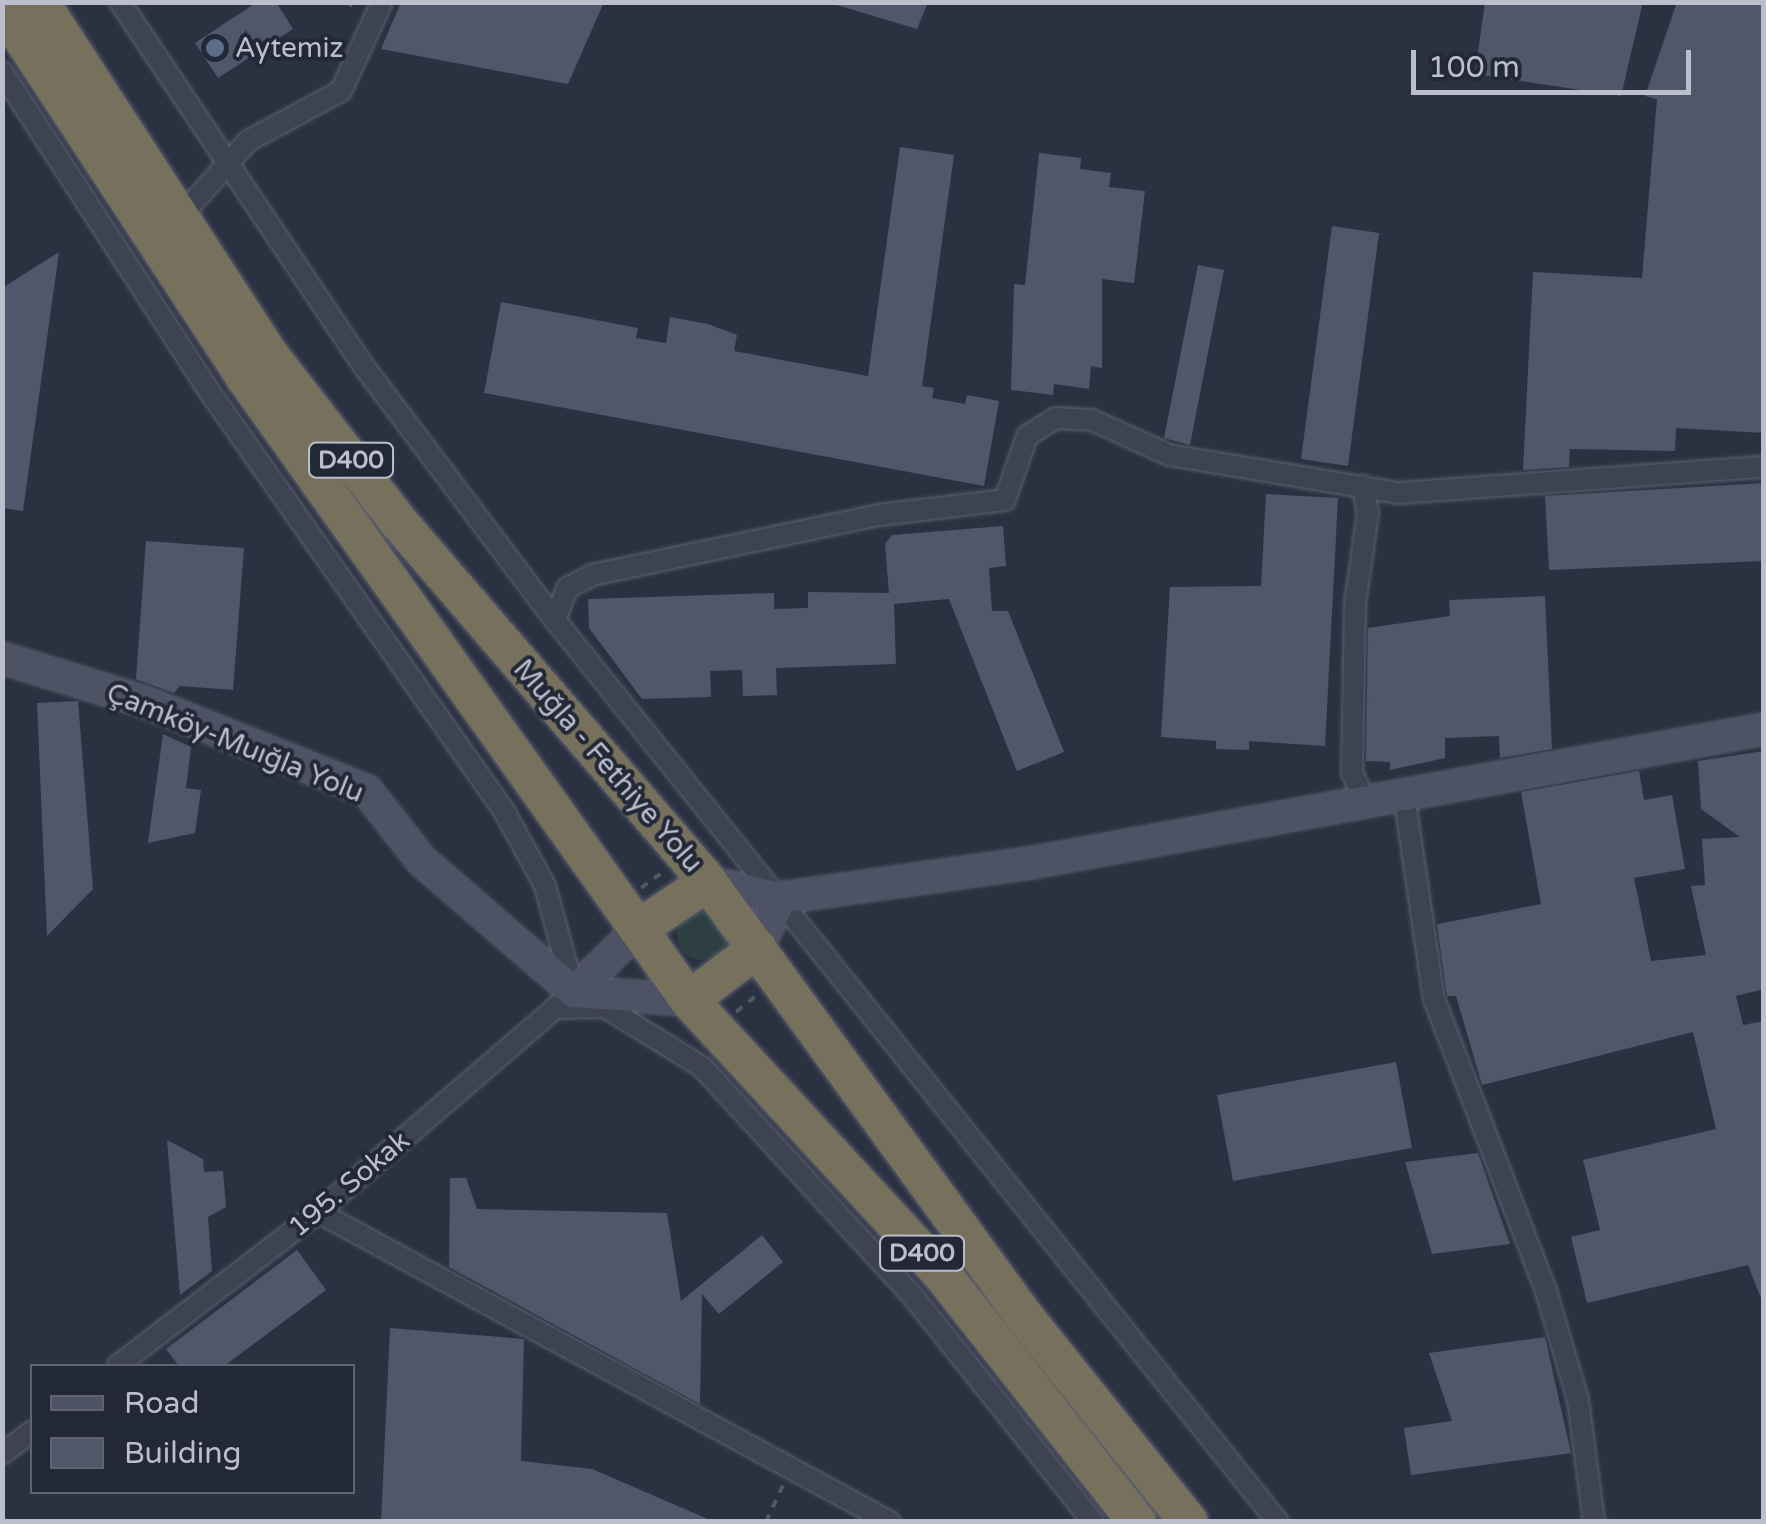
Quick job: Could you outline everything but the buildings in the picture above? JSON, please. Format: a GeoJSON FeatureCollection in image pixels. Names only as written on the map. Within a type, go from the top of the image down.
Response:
{"type":"FeatureCollection","features":[{"type":"Feature","properties":{"kind":"highway","name":"Muğla - Fethiye Yolu"},"geometry":{"type":"LineString","coordinates":[[2,7],[244,376],[689,1000],[941,1273],[1137,1522]]}},
{"type":"Feature","properties":{"kind":"highway","name":"Muğla - Fethiye Yolu"},"geometry":{"type":"LineString","coordinates":[[54,8],[179,218],[270,356],[397,520],[698,869],[1023,1315],[1189,1522]]}},
{"type":"Feature","properties":{"kind":"highway"},"geometry":{"type":"LineString","coordinates":[[629,916],[698,869]]}},
{"type":"Feature","properties":{"kind":"highway"},"geometry":{"type":"LineString","coordinates":[[689,1000],[769,963]]}},
{"type":"Feature","properties":{"kind":"street"},"geometry":{"type":"LineString","coordinates":[[120,2],[365,368],[555,620],[1278,1522]]}},
{"type":"Feature","properties":{"kind":"street"},"geometry":{"type":"LineString","coordinates":[[179,218],[248,141],[341,91],[382,2]]}},
{"type":"Feature","properties":{"kind":"street"},"geometry":{"type":"LineString","coordinates":[[2,72],[214,398],[504,811],[545,886],[565,1000]]}},
{"type":"Feature","properties":{"kind":"street"},"geometry":{"type":"LineString","coordinates":[[555,620],[567,588],[592,575],[879,515],[1004,500],[1026,436],[1056,418],[1092,420],[1169,456],[1399,493],[1764,467]]}},
{"type":"Feature","properties":{"kind":"street"},"geometry":{"type":"LineString","coordinates":[[1364,486],[1368,513],[1355,604],[1352,772],[1365,801]]}},
{"type":"Feature","properties":{"kind":"street","name":"Çamköy-Muığla Yolu"},"geometry":{"type":"LineString","coordinates":[[2,658],[145,702],[366,791],[422,861],[565,1000]]}},
{"type":"Feature","properties":{"kind":"street"},"geometry":{"type":"LineString","coordinates":[[698,869],[781,898],[1365,801],[1764,728]]}},
{"type":"Feature","properties":{"kind":"street"},"geometry":{"type":"LineString","coordinates":[[1404,794],[1434,998],[1546,1291],[1578,1400],[1594,1522]]}},
{"type":"Feature","properties":{"kind":"street"},"geometry":{"type":"LineString","coordinates":[[769,963],[781,898]]}},
{"type":"Feature","properties":{"kind":"street"},"geometry":{"type":"LineString","coordinates":[[565,1000],[629,916]]}},
{"type":"Feature","properties":{"kind":"street"},"geometry":{"type":"LineString","coordinates":[[565,1000],[689,1000]]}},
{"type":"Feature","properties":{"kind":"street"},"geometry":{"type":"LineString","coordinates":[[565,1000],[605,1007],[702,1067],[916,1299],[1093,1522]]}},
{"type":"Feature","properties":{"kind":"street","name":"195. Sokak"},"geometry":{"type":"LineString","coordinates":[[120,1364],[318,1212],[565,1000]]}},
{"type":"Feature","properties":{"kind":"street"},"geometry":{"type":"LineString","coordinates":[[318,1212],[794,1464],[890,1522]]}},
{"type":"Feature","properties":{"kind":"street"},"geometry":{"type":"LineString","coordinates":[[2,1454],[30,1433]]}},
{"type":"Feature","properties":{"kind":"path"},"geometry":{"type":"LineString","coordinates":[[629,916],[698,869]]}},
{"type":"Feature","properties":{"kind":"path"},"geometry":{"type":"LineString","coordinates":[[715,1028],[769,963]]}},
{"type":"Feature","properties":{"kind":"path"},"geometry":{"type":"LineString","coordinates":[[766,1522],[794,1464]]}},
{"type":"Feature","properties":{"kind":"shaded area"},"geometry":{"type":"Polygon","coordinates":[[[702,910],[720,917],[727,935],[720,953],[702,960],[684,953],[677,935],[684,917],[702,910]]]}},
{"type":"Feature","properties":{"kind":"place","name":"Aytemiz"},"geometry":{"type":"Point","coordinates":[215,48]}}]}
